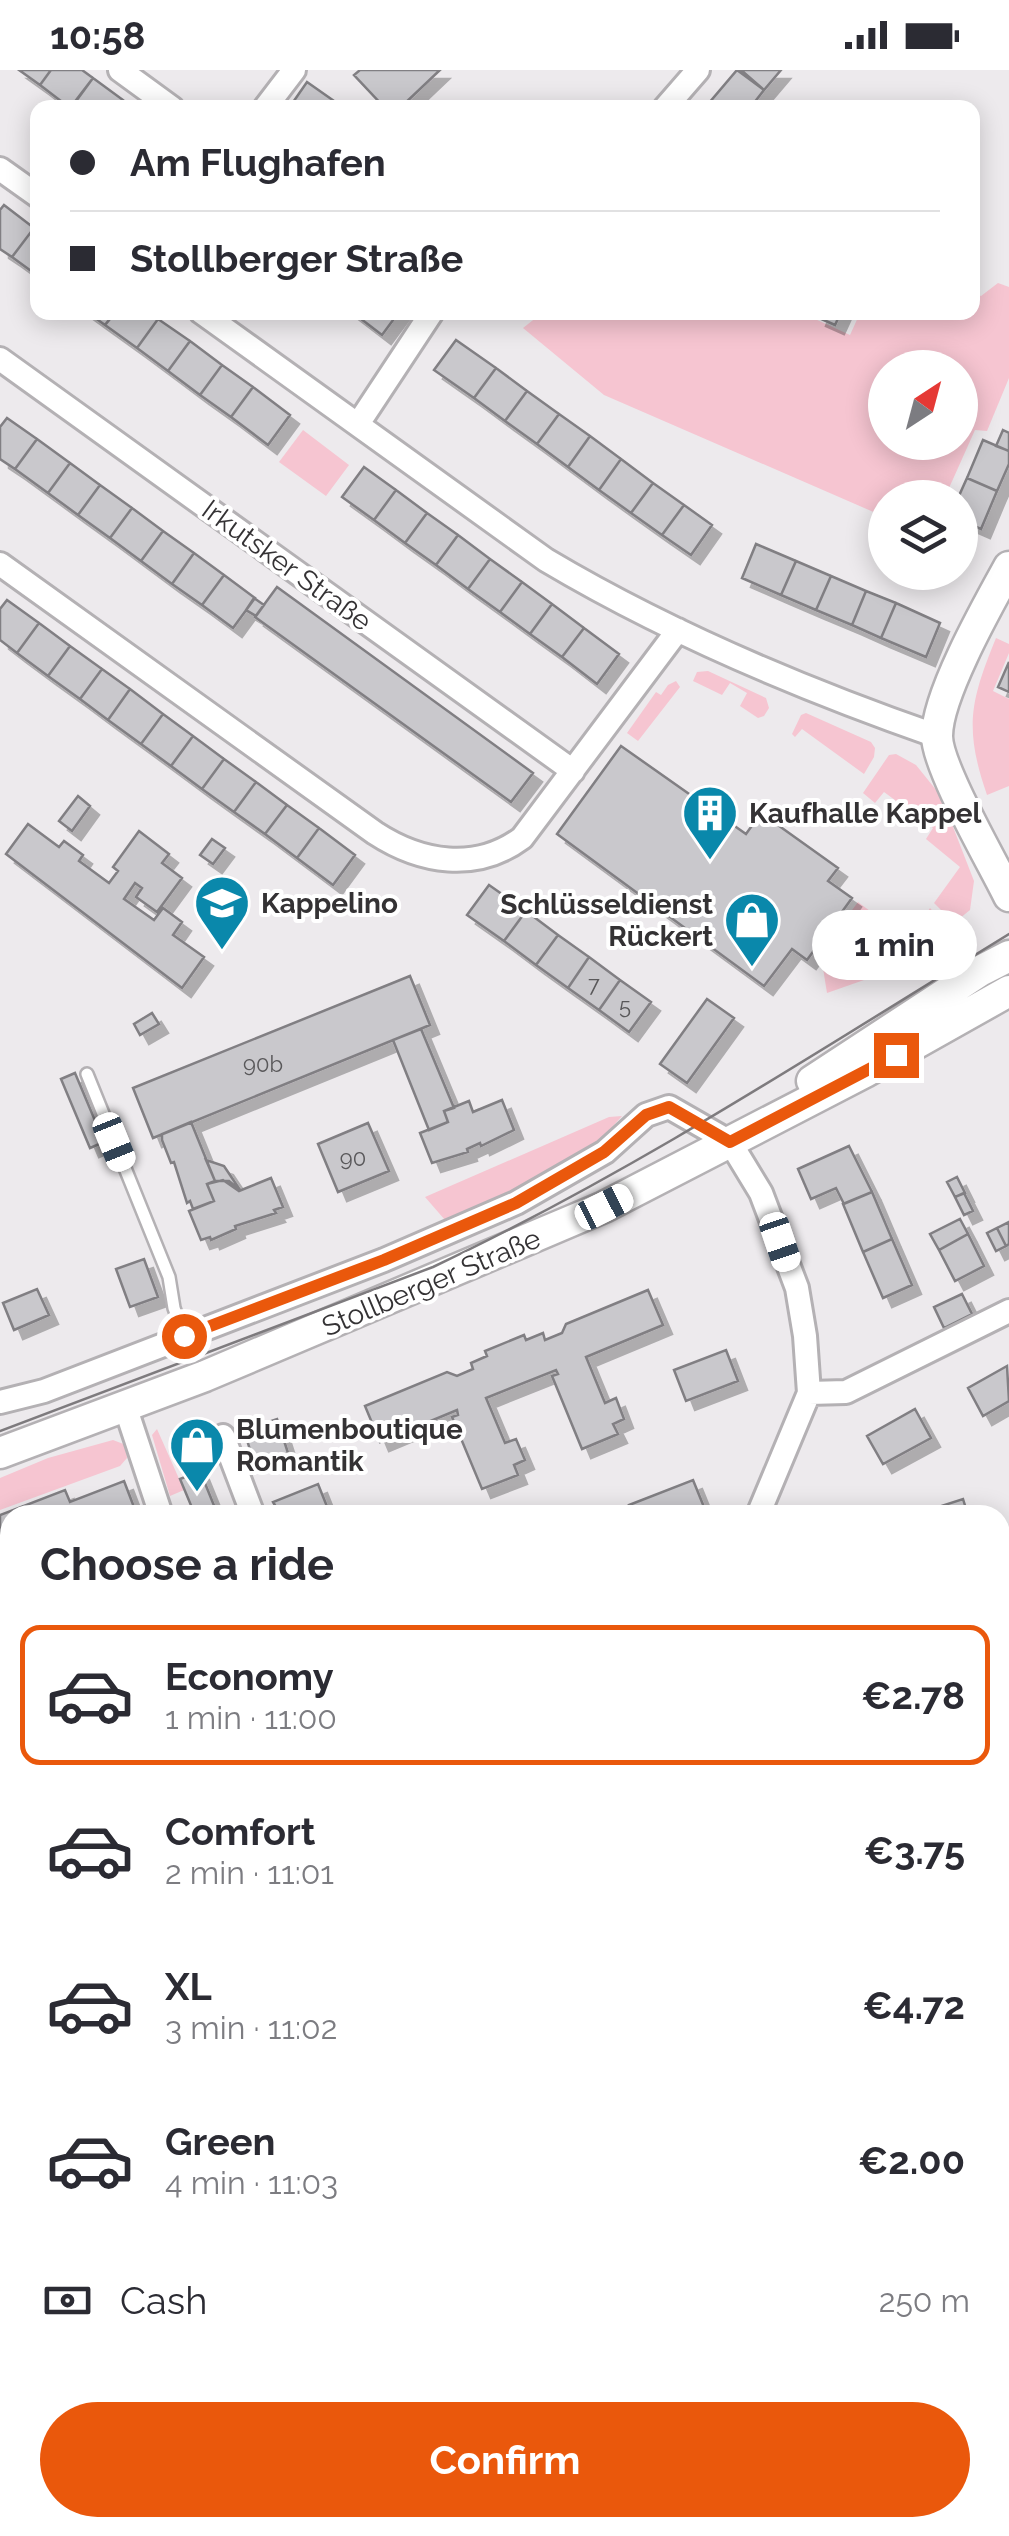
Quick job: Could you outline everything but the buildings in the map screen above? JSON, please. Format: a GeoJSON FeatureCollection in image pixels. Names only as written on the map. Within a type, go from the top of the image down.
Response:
{"type":"FeatureCollection","features":[{"type":"Feature","properties":{"kind":"main road"},"geometry":{"type":"LineString","coordinates":[[1009,567],[980,620],[944,702],[937,736],[943,762],[1009,896]]}},
{"type":"Feature","properties":{"kind":"main road","name":"Stollberger Straße"},"geometry":{"type":"LineString","coordinates":[[730,1142],[755,1119],[980,971],[1009,956]]}},
{"type":"Feature","properties":{"kind":"main road","name":"Stollberger Straße"},"geometry":{"type":"LineString","coordinates":[[0,1453],[205,1376],[604,1207],[865,1072],[1009,991]]}},
{"type":"Feature","properties":{"kind":"street"},"geometry":{"type":"LineString","coordinates":[[120,70],[161,100]]}},
{"type":"Feature","properties":{"kind":"street"},"geometry":{"type":"LineString","coordinates":[[270,100],[294,70]]}},
{"type":"Feature","properties":{"kind":"street"},"geometry":{"type":"LineString","coordinates":[[672,100],[698,70]]}},
{"type":"Feature","properties":{"kind":"street"},"geometry":{"type":"LineString","coordinates":[[0,169],[30,190]]}},
{"type":"Feature","properties":{"kind":"street"},"geometry":{"type":"LineString","coordinates":[[212,320],[546,560],[590,586],[678,630],[888,720],[937,736]]}},
{"type":"Feature","properties":{"kind":"street"},"geometry":{"type":"LineString","coordinates":[[358,424],[427,320]]}},
{"type":"Feature","properties":{"kind":"street","name":"Irkutsker Straße"},"geometry":{"type":"LineString","coordinates":[[0,358],[573,771]]}},
{"type":"Feature","properties":{"kind":"street"},"geometry":{"type":"LineString","coordinates":[[0,564],[399,849],[423,857],[486,858],[522,838],[678,630]]}},
{"type":"Feature","properties":{"kind":"street"},"geometry":{"type":"LineString","coordinates":[[0,1402],[44,1392],[384,1260],[516,1203],[604,1152],[646,1115],[669,1107],[730,1142],[760,1193],[796,1288],[805,1336],[809,1393],[762,1505]]}},
{"type":"Feature","properties":{"kind":"street"},"geometry":{"type":"LineString","coordinates":[[809,1393],[846,1392],[1009,1312]]}},
{"type":"Feature","properties":{"kind":"street"},"geometry":{"type":"LineString","coordinates":[[125,1406],[158,1505]]}},
{"type":"Feature","properties":{"kind":"street"},"geometry":{"type":"LineString","coordinates":[[223,1436],[248,1505]]}},
{"type":"Feature","properties":{"kind":"lane"},"geometry":{"type":"LineString","coordinates":[[87,1074],[169,1277],[184,1336]]}},
{"type":"Feature","properties":{"kind":"shaded area"},"geometry":{"type":"Polygon","coordinates":[[[998,283],[1009,287],[1009,378],[987,431],[978,430],[978,350],[868,350],[868,460],[962,460],[953,480],[868,480],[868,510],[604,395],[523,328],[533,320],[817,320],[850,335],[857,320],[980,320],[980,296],[998,283]]]}},
{"type":"Feature","properties":{"kind":"shaded area"},"geometry":{"type":"Polygon","coordinates":[[[303,430],[349,465],[326,496],[279,462],[303,430]]]}},
{"type":"Feature","properties":{"kind":"shaded area"},"geometry":{"type":"Polygon","coordinates":[[[996,638],[1009,644],[993,691],[1009,699],[1009,786],[987,795],[975,751],[973,715],[980,680],[996,638]]]}},
{"type":"Feature","properties":{"kind":"shaded area"},"geometry":{"type":"Polygon","coordinates":[[[708,671],[766,698],[769,708],[764,716],[758,718],[740,706],[747,693],[730,683],[722,695],[693,681],[697,672],[708,671]]]}},
{"type":"Feature","properties":{"kind":"shaded area"},"geometry":{"type":"Polygon","coordinates":[[[676,681],[680,687],[638,741],[627,733],[656,692],[661,695],[676,681]]]}},
{"type":"Feature","properties":{"kind":"shaded area"},"geometry":{"type":"Polygon","coordinates":[[[806,713],[871,742],[874,757],[864,774],[802,729],[795,737],[792,734],[801,715],[806,713]]]}},
{"type":"Feature","properties":{"kind":"shaded area"},"geometry":{"type":"Polygon","coordinates":[[[896,754],[916,765],[941,796],[974,881],[970,910],[954,923],[934,903],[960,867],[926,839],[933,828],[884,792],[875,803],[863,793],[889,755],[896,754]]]}},
{"type":"Feature","properties":{"kind":"shaded area"},"geometry":{"type":"Polygon","coordinates":[[[858,902],[894,929],[905,915],[919,925],[930,908],[946,927],[864,980],[827,993],[821,956],[858,902]]]}},
{"type":"Feature","properties":{"kind":"shaded area"},"geometry":{"type":"Polygon","coordinates":[[[622,1116],[599,1142],[525,1184],[445,1220],[425,1197],[609,1117],[622,1116]]]}},
{"type":"Feature","properties":{"kind":"shaded area"},"geometry":{"type":"Polygon","coordinates":[[[157,1429],[184,1490],[170,1496],[152,1435],[157,1429]]]}},
{"type":"Feature","properties":{"kind":"shaded area"},"geometry":{"type":"Polygon","coordinates":[[[113,1440],[126,1445],[127,1458],[120,1466],[14,1505],[0,1505],[0,1478],[48,1458],[113,1440]]]}},
{"type":"Feature","properties":{"kind":"tram line"},"geometry":{"type":"LineString","coordinates":[[0,1431],[433,1267],[654,1150],[1009,934]]}},
{"type":"Feature","properties":{"kind":"place","name":"Kaufhalle Kappel"},"geometry":{"type":"Point","coordinates":[710,862]}},
{"type":"Feature","properties":{"kind":"place","name":"Kappelino"},"geometry":{"type":"Point","coordinates":[222,952]}},
{"type":"Feature","properties":{"kind":"place","name":"Schlüsseldienst Rückert"},"geometry":{"type":"Point","coordinates":[752,969]}},
{"type":"Feature","properties":{"kind":"place","name":"Blumenboutique Romantik"},"geometry":{"type":"Point","coordinates":[197,1494]}},
{"type":"Feature","properties":{"kind":"route"},"geometry":{"type":"LineString","coordinates":[[184,1336],[384,1260],[516,1203],[604,1152],[646,1115],[669,1107],[730,1142],[896,1055]]}}]}
